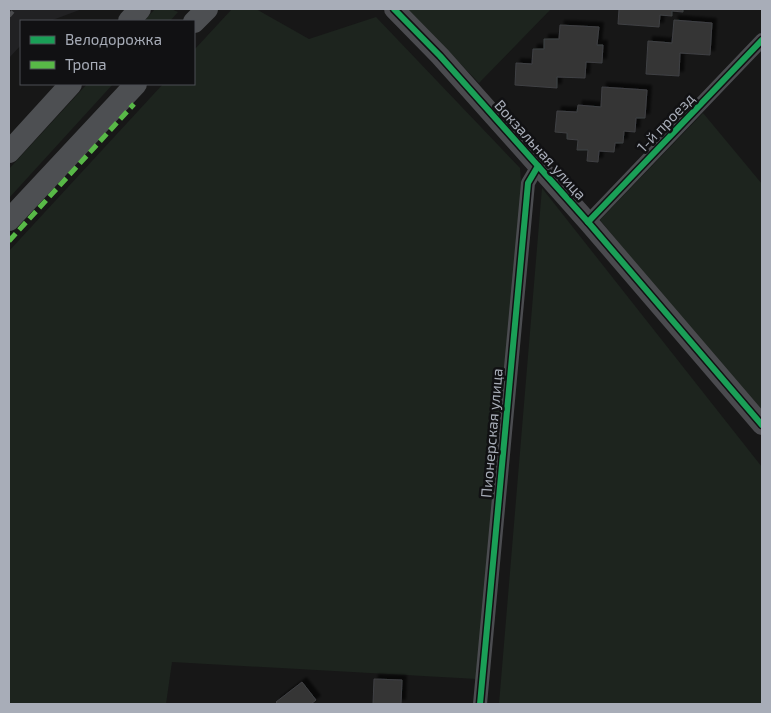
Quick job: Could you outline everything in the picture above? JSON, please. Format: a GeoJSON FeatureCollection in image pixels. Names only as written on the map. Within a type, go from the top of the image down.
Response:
{"type":"FeatureCollection","features":[{"type":"Feature","properties":{"kind":"main road"},"geometry":{"type":"LineString","coordinates":[[130,20],[140,9]]}},
{"type":"Feature","properties":{"kind":"main road"},"geometry":{"type":"LineString","coordinates":[[195,21],[207,9]]}},
{"type":"Feature","properties":{"kind":"main road"},"geometry":{"type":"LineString","coordinates":[[9,152],[70,85]]}},
{"type":"Feature","properties":{"kind":"main road"},"geometry":{"type":"LineString","coordinates":[[9,220],[135,85]]}},
{"type":"Feature","properties":{"kind":"street","name":"Вокзальная улица"},"geometry":{"type":"LineString","coordinates":[[394,9],[440,56],[588,222],[762,424]]}},
{"type":"Feature","properties":{"kind":"street","name":"1-й проезд"},"geometry":{"type":"LineString","coordinates":[[588,222],[762,40]]}},
{"type":"Feature","properties":{"kind":"street","name":"Пионерская улица"},"geometry":{"type":"LineString","coordinates":[[480,704],[528,183],[538,166]]}},
{"type":"Feature","properties":{"kind":"shaded area"},"geometry":{"type":"Polygon","coordinates":[[[9,9],[82,9],[53,20],[20,20],[20,46],[9,58],[9,9]]]}},
{"type":"Feature","properties":{"kind":"shaded area"},"geometry":{"type":"Polygon","coordinates":[[[155,9],[171,9],[178,12],[171,20],[145,20],[155,9]]]}},
{"type":"Feature","properties":{"kind":"shaded area"},"geometry":{"type":"Polygon","coordinates":[[[232,9],[256,9],[309,39],[376,17],[520,168],[522,194],[477,679],[172,662],[166,704],[9,704],[9,251],[162,85],[195,85],[195,49],[232,9]]]}},
{"type":"Feature","properties":{"kind":"shaded area"},"geometry":{"type":"Polygon","coordinates":[[[407,9],[551,9],[479,83],[407,9]]]}},
{"type":"Feature","properties":{"kind":"shaded area"},"geometry":{"type":"Polygon","coordinates":[[[86,85],[112,85],[9,198],[9,169],[86,85]]]}},
{"type":"Feature","properties":{"kind":"shaded area"},"geometry":{"type":"Polygon","coordinates":[[[703,113],[762,184],[762,416],[600,220],[703,113]]]}},
{"type":"Feature","properties":{"kind":"shaded area"},"geometry":{"type":"Polygon","coordinates":[[[542,188],[762,467],[762,704],[499,704],[542,188]]]}},
{"type":"Feature","properties":{"kind":"building"},"geometry":{"type":"Polygon","coordinates":[[[619,9],[683,9],[683,12],[672,11],[672,16],[660,15],[659,27],[618,24],[619,9]]]}},
{"type":"Feature","properties":{"kind":"building"},"geometry":{"type":"Polygon","coordinates":[[[674,20],[712,23],[710,55],[680,53],[679,76],[646,74],[648,41],[672,43],[674,20]]]}},
{"type":"Feature","properties":{"kind":"building"},"geometry":{"type":"Polygon","coordinates":[[[560,25],[599,27],[597,45],[603,45],[602,63],[586,62],[585,78],[557,77],[557,88],[515,85],[516,63],[532,64],[533,49],[544,49],[544,39],[559,39],[560,25]]]}},
{"type":"Feature","properties":{"kind":"building"},"geometry":{"type":"Polygon","coordinates":[[[602,87],[647,90],[645,118],[636,118],[635,132],[624,131],[623,143],[615,143],[614,152],[599,151],[598,162],[587,161],[588,150],[577,150],[578,140],[567,139],[567,133],[555,132],[557,111],[577,112],[578,105],[601,107],[602,87]]]}},
{"type":"Feature","properties":{"kind":"building"},"geometry":{"type":"Polygon","coordinates":[[[374,679],[402,680],[401,704],[373,704],[374,679]]]}},
{"type":"Feature","properties":{"kind":"building"},"geometry":{"type":"Polygon","coordinates":[[[302,682],[316,700],[311,704],[278,704],[276,702],[302,682]]]}},
{"type":"Feature","properties":{"kind":"railway"},"geometry":{"type":"LineString","coordinates":[[9,16],[15,9]]}},
{"type":"Feature","properties":{"kind":"marked path"},"geometry":{"type":"LineString","coordinates":[[9,241],[134,104]]}},
{"type":"Feature","properties":{"kind":"cycle path"},"geometry":{"type":"LineString","coordinates":[[394,9],[440,56],[588,222],[762,425]]}},
{"type":"Feature","properties":{"kind":"cycle path"},"geometry":{"type":"LineString","coordinates":[[588,222],[762,40]]}},
{"type":"Feature","properties":{"kind":"cycle path"},"geometry":{"type":"LineString","coordinates":[[480,704],[528,183],[538,166]]}}]}
